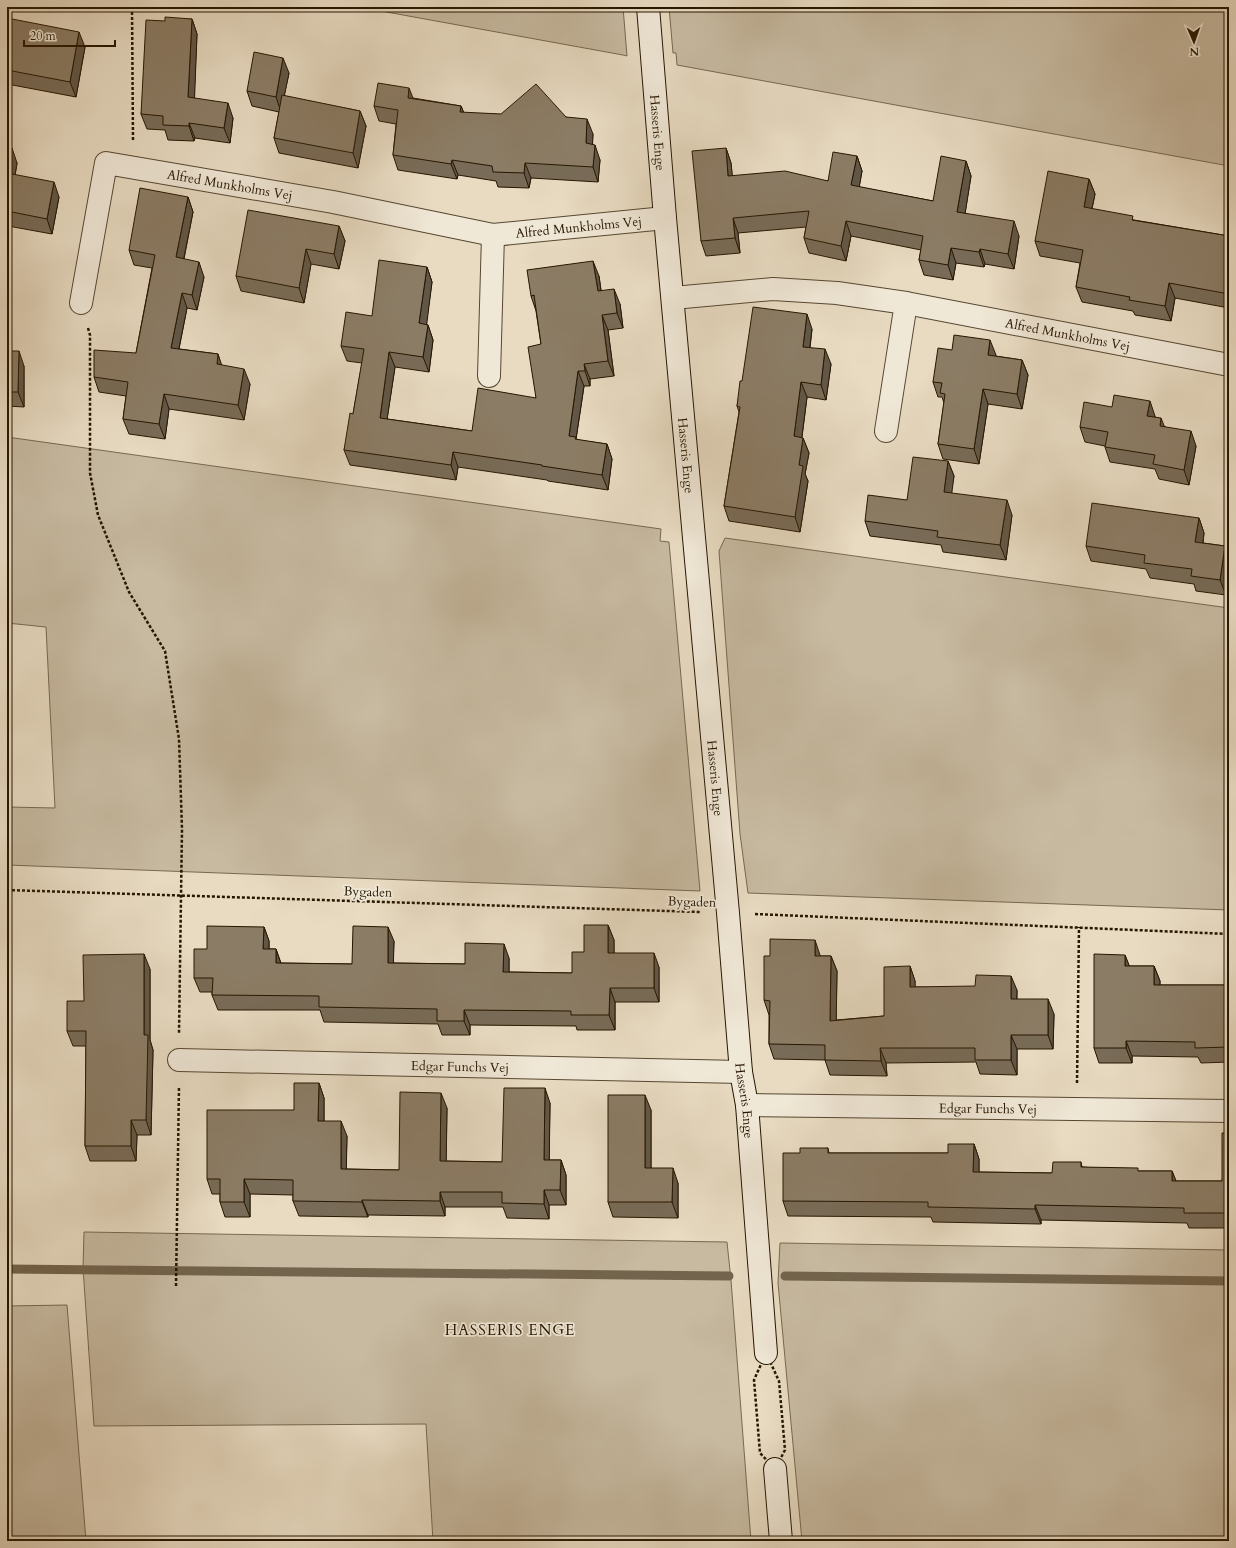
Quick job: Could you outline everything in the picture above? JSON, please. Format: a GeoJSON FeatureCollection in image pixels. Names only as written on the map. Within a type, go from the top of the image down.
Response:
{"type":"FeatureCollection","features":[{"type":"Feature","properties":{"kind":"street","name":"Hasseris Enge"},"geometry":{"type":"LineString","coordinates":[[648,7],[665,218],[728,912],[741,1072],[747,1105],[766,1353]]}},
{"type":"Feature","properties":{"kind":"street","name":"Alfred Munkholms Vej"},"geometry":{"type":"LineString","coordinates":[[81,303],[106,163],[333,202],[493,235],[665,218]]}},
{"type":"Feature","properties":{"kind":"street"},"geometry":{"type":"LineString","coordinates":[[489,376],[493,235]]}},
{"type":"Feature","properties":{"kind":"street","name":"Alfred Munkholms Vej"},"geometry":{"type":"LineString","coordinates":[[673,298],[773,289],[838,293],[906,303],[1229,365]]}},
{"type":"Feature","properties":{"kind":"street"},"geometry":{"type":"LineString","coordinates":[[886,431],[906,303]]}},
{"type":"Feature","properties":{"kind":"street","name":"Edgar Funchs Vej"},"geometry":{"type":"LineString","coordinates":[[179,1060],[741,1072]]}},
{"type":"Feature","properties":{"kind":"street","name":"Edgar Funchs Vej"},"geometry":{"type":"LineString","coordinates":[[747,1105],[1229,1111]]}},
{"type":"Feature","properties":{"kind":"street"},"geometry":{"type":"LineString","coordinates":[[775,1469],[781,1541]]}},
{"type":"Feature","properties":{"kind":"path"},"geometry":{"type":"LineString","coordinates":[[132,7],[134,168]]}},
{"type":"Feature","properties":{"kind":"path"},"geometry":{"type":"LineString","coordinates":[[81,303],[90,336],[90,473],[98,516],[129,592],[165,651],[179,739],[182,829],[176,1286]]}},
{"type":"Feature","properties":{"kind":"path","name":"Bygaden"},"geometry":{"type":"LineString","coordinates":[[7,890],[728,912],[1229,934]]}},
{"type":"Feature","properties":{"kind":"path"},"geometry":{"type":"LineString","coordinates":[[1077,1109],[1079,927]]}},
{"type":"Feature","properties":{"kind":"path"},"geometry":{"type":"LineString","coordinates":[[766,1353],[779,1381],[785,1450],[775,1469],[760,1453],[754,1380],[766,1353]]}},
{"type":"Feature","properties":{"kind":"shaded area"},"geometry":{"type":"Polygon","coordinates":[[[359,7],[623,7],[627,56],[623,55],[359,7]]]}},
{"type":"Feature","properties":{"kind":"shaded area"},"geometry":{"type":"Polygon","coordinates":[[[669,7],[1229,7],[1229,166],[677,65],[676,53],[673,53],[669,7]]]}},
{"type":"Feature","properties":{"kind":"shaded area"},"geometry":{"type":"Polygon","coordinates":[[[7,437],[661,529],[660,541],[669,542],[700,891],[7,865],[7,807],[55,808],[46,627],[7,623],[7,437]]]}},
{"type":"Feature","properties":{"kind":"shaded area"},"geometry":{"type":"Polygon","coordinates":[[[725,538],[1229,608],[1229,910],[748,893],[740,834],[719,551],[725,538]]]}},
{"type":"Feature","properties":{"kind":"shaded area"},"geometry":{"type":"Polygon","coordinates":[[[84,1232],[727,1242],[751,1541],[433,1541],[426,1424],[94,1426],[83,1268],[84,1232]]]}},
{"type":"Feature","properties":{"kind":"shaded area"},"geometry":{"type":"Polygon","coordinates":[[[780,1243],[1229,1250],[1229,1541],[802,1541],[778,1283],[780,1243]]]}},
{"type":"Feature","properties":{"kind":"shaded area"},"geometry":{"type":"Polygon","coordinates":[[[67,1305],[86,1541],[7,1541],[7,1306],[67,1305]]]}},
{"type":"Feature","properties":{"kind":"building"},"geometry":{"type":"Polygon","coordinates":[[[165,17],[192,19],[188,97],[228,103],[224,128],[189,123],[189,126],[163,125],[163,116],[141,114],[146,20],[165,21],[165,17]]]}},
{"type":"Feature","properties":{"kind":"building"},"geometry":{"type":"Polygon","coordinates":[[[7,18],[79,32],[70,82],[7,70],[7,18]]]}},
{"type":"Feature","properties":{"kind":"building"},"geometry":{"type":"Polygon","coordinates":[[[254,52],[283,58],[276,97],[247,91],[254,52]]]}},
{"type":"Feature","properties":{"kind":"building"},"geometry":{"type":"Polygon","coordinates":[[[378,83],[409,88],[408,98],[461,106],[460,112],[501,114],[536,84],[566,117],[587,119],[586,143],[595,145],[593,167],[525,163],[524,173],[493,172],[492,166],[452,160],[451,164],[393,155],[398,110],[374,106],[378,83]]]}},
{"type":"Feature","properties":{"kind":"building"},"geometry":{"type":"Polygon","coordinates":[[[282,95],[360,111],[353,153],[274,138],[282,95]]]}},
{"type":"Feature","properties":{"kind":"building"},"geometry":{"type":"Polygon","coordinates":[[[7,147],[12,148],[7,173],[7,147]]]}},
{"type":"Feature","properties":{"kind":"building"},"geometry":{"type":"Polygon","coordinates":[[[726,148],[728,176],[785,171],[828,181],[833,152],[857,156],[851,185],[933,201],[941,156],[966,161],[957,212],[1014,221],[1008,254],[980,249],[979,252],[951,248],[948,265],[919,260],[923,236],[846,221],[841,246],[804,238],[809,211],[733,218],[735,238],[701,241],[692,151],[726,148]]]}},
{"type":"Feature","properties":{"kind":"building"},"geometry":{"type":"Polygon","coordinates":[[[1048,171],[1089,179],[1084,207],[1133,216],[1132,220],[1229,236],[1229,294],[1169,283],[1165,306],[1129,300],[1130,297],[1076,287],[1083,250],[1035,241],[1048,171]]]}},
{"type":"Feature","properties":{"kind":"building"},"geometry":{"type":"Polygon","coordinates":[[[7,173],[54,182],[47,219],[7,211],[7,173]]]}},
{"type":"Feature","properties":{"kind":"building"},"geometry":{"type":"Polygon","coordinates":[[[140,188],[188,197],[176,257],[199,262],[192,295],[182,293],[171,348],[218,354],[217,364],[244,369],[238,405],[164,394],[159,424],[123,419],[128,382],[94,377],[94,350],[136,353],[155,255],[129,250],[140,188]]]}},
{"type":"Feature","properties":{"kind":"building"},"geometry":{"type":"Polygon","coordinates":[[[248,210],[339,226],[334,254],[306,249],[299,288],[236,276],[248,210]]]}},
{"type":"Feature","properties":{"kind":"building"},"geometry":{"type":"Polygon","coordinates":[[[379,260],[427,267],[419,323],[428,325],[423,357],[389,352],[380,418],[472,431],[478,388],[536,398],[528,347],[541,344],[534,295],[531,296],[527,270],[593,261],[598,291],[614,289],[617,313],[602,315],[608,361],[584,364],[585,371],[578,371],[569,436],[576,437],[575,439],[607,444],[602,475],[453,452],[451,465],[344,450],[350,413],[353,414],[364,349],[341,346],[346,312],[372,316],[379,260]]]}},
{"type":"Feature","properties":{"kind":"building"},"geometry":{"type":"Polygon","coordinates":[[[753,307],[807,314],[803,347],[825,349],[821,385],[801,382],[794,436],[803,438],[799,465],[803,466],[795,517],[724,506],[740,407],[737,406],[740,381],[742,381],[753,307]]]}},
{"type":"Feature","properties":{"kind":"building"},"geometry":{"type":"Polygon","coordinates":[[[954,335],[990,340],[988,355],[1022,360],[1017,394],[983,389],[974,449],[938,444],[945,394],[940,393],[942,383],[933,382],[938,348],[952,350],[954,335]]]}},
{"type":"Feature","properties":{"kind":"building"},"geometry":{"type":"Polygon","coordinates":[[[7,351],[19,351],[18,392],[7,392],[7,351]]]}},
{"type":"Feature","properties":{"kind":"building"},"geometry":{"type":"Polygon","coordinates":[[[1114,395],[1150,401],[1147,416],[1161,418],[1160,426],[1191,431],[1184,470],[1153,464],[1155,455],[1105,447],[1108,432],[1080,427],[1084,402],[1112,407],[1114,395]]]}},
{"type":"Feature","properties":{"kind":"building"},"geometry":{"type":"Polygon","coordinates":[[[913,457],[948,461],[944,492],[1007,500],[1000,545],[937,537],[938,531],[865,521],[868,495],[907,500],[913,457]]]}},
{"type":"Feature","properties":{"kind":"building"},"geometry":{"type":"Polygon","coordinates":[[[1092,503],[1199,518],[1195,542],[1225,546],[1220,580],[1191,576],[1192,569],[1144,563],[1145,555],[1086,546],[1092,503]]]}},
{"type":"Feature","properties":{"kind":"building"},"geometry":{"type":"Polygon","coordinates":[[[584,925],[608,925],[608,953],[654,953],[654,988],[610,988],[609,1015],[571,1015],[571,1011],[464,1010],[464,1021],[437,1021],[437,1009],[319,1007],[319,996],[212,995],[213,978],[194,978],[194,949],[207,949],[207,926],[264,927],[263,949],[276,949],[276,963],[352,964],[353,926],[388,927],[388,963],[465,964],[465,943],[504,944],[503,972],[572,973],[572,952],[584,952],[584,925]]]}},
{"type":"Feature","properties":{"kind":"building"},"geometry":{"type":"Polygon","coordinates":[[[770,939],[815,940],[815,956],[831,956],[830,1021],[884,1016],[884,967],[910,966],[910,987],[975,986],[976,975],[1011,976],[1011,999],[1048,999],[1048,1035],[1011,1035],[1011,1060],[975,1060],[975,1048],[880,1048],[881,1061],[825,1060],[825,1045],[769,1044],[770,1001],[764,1000],[764,956],[770,956],[770,939]]]}},
{"type":"Feature","properties":{"kind":"building"},"geometry":{"type":"Polygon","coordinates":[[[144,954],[144,1035],[148,1035],[146,1120],[131,1120],[131,1146],[85,1146],[86,1031],[67,1031],[67,1001],[84,1001],[83,955],[144,954]]]}},
{"type":"Feature","properties":{"kind":"building"},"geometry":{"type":"Polygon","coordinates":[[[1094,954],[1125,955],[1125,966],[1154,966],[1154,985],[1229,985],[1229,1047],[1195,1048],[1195,1042],[1126,1041],[1126,1048],[1094,1048],[1094,954]]]}},
{"type":"Feature","properties":{"kind":"building"},"geometry":{"type":"Polygon","coordinates":[[[294,1083],[319,1083],[318,1121],[341,1121],[341,1169],[399,1170],[400,1092],[441,1093],[440,1161],[502,1162],[504,1088],[545,1088],[544,1160],[561,1160],[560,1190],[544,1190],[544,1204],[502,1203],[502,1192],[440,1192],[440,1201],[293,1201],[293,1180],[244,1179],[244,1202],[220,1202],[220,1179],[207,1179],[207,1110],[294,1110],[294,1083]]]}},
{"type":"Feature","properties":{"kind":"building"},"geometry":{"type":"Polygon","coordinates":[[[608,1095],[645,1095],[645,1168],[673,1168],[672,1202],[608,1202],[608,1095]]]}},
{"type":"Feature","properties":{"kind":"building"},"geometry":{"type":"Polygon","coordinates":[[[1222,1133],[1229,1133],[1229,1213],[1184,1213],[1184,1208],[1035,1205],[1035,1209],[928,1207],[928,1202],[783,1201],[783,1153],[800,1153],[800,1148],[828,1148],[828,1153],[948,1153],[948,1144],[974,1144],[973,1172],[1052,1173],[1053,1162],[1081,1162],[1081,1167],[1138,1168],[1138,1171],[1172,1171],[1172,1181],[1222,1181],[1222,1133]]]}},
{"type":"Feature","properties":{"kind":"waterway"},"geometry":{"type":"LineString","coordinates":[[7,1269],[729,1276]]}},
{"type":"Feature","properties":{"kind":"waterway"},"geometry":{"type":"LineString","coordinates":[[785,1276],[1229,1281]]}},
{"type":"Feature","properties":{"kind":"district","name":"HASSERIS ENGE"},"geometry":{"type":"Point","coordinates":[510,1330]}}]}
